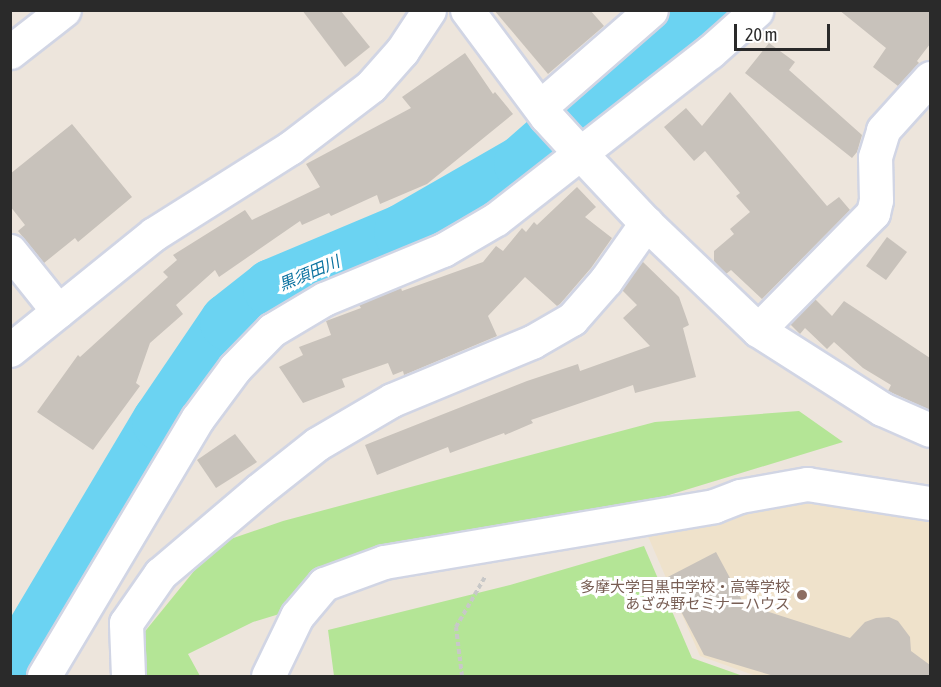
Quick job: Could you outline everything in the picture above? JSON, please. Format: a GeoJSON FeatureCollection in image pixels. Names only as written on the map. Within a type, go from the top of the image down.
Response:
{"type":"FeatureCollection","features":[{"type":"Feature","properties":{"kind":"street"},"geometry":{"type":"LineString","coordinates":[[10,52],[64,10]]}},
{"type":"Feature","properties":{"kind":"street"},"geometry":{"type":"LineString","coordinates":[[10,350],[153,234],[290,148],[363,92],[402,51],[429,10]]}},
{"type":"Feature","properties":{"kind":"street"},"geometry":{"type":"LineString","coordinates":[[467,10],[543,112],[580,153],[646,223],[758,330],[882,409],[930,430]]}},
{"type":"Feature","properties":{"kind":"street"},"geometry":{"type":"LineString","coordinates":[[543,112],[651,10]]}},
{"type":"Feature","properties":{"kind":"street"},"geometry":{"type":"LineString","coordinates":[[44,676],[198,418],[235,368],[272,330],[324,299],[443,250],[496,219],[710,52],[756,11]]}},
{"type":"Feature","properties":{"kind":"street"},"geometry":{"type":"LineString","coordinates":[[758,330],[873,213],[876,200],[874,157],[883,130],[930,78]]}},
{"type":"Feature","properties":{"kind":"street"},"geometry":{"type":"LineString","coordinates":[[128,676],[126,623],[160,574],[317,444],[392,400],[532,342],[572,319],[606,280],[646,223]]}},
{"type":"Feature","properties":{"kind":"street"},"geometry":{"type":"LineString","coordinates":[[10,251],[58,311]]}},
{"type":"Feature","properties":{"kind":"street"},"geometry":{"type":"LineString","coordinates":[[268,676],[297,616],[324,584],[384,562],[714,506],[740,496],[807,484],[930,503]]}},
{"type":"Feature","properties":{"kind":"street"},"geometry":{"type":"LineString","coordinates":[[91,600],[107,609],[136,561],[160,574]]}},
{"type":"Feature","properties":{"kind":"path"},"geometry":{"type":"LineString","coordinates":[[462,676],[456,627],[486,575],[516,539]]}},
{"type":"Feature","properties":{"kind":"shaded area","name":"多摩大学目黒中学校・高等学校 あざみ野セミナーハウス"},"geometry":{"type":"Polygon","coordinates":[[[810,501],[930,522],[930,676],[756,676],[700,656],[647,534],[810,501]]]}},
{"type":"Feature","properties":{"kind":"green space"},"geometry":{"type":"Polygon","coordinates":[[[799,411],[843,442],[253,622],[188,654],[200,676],[138,676],[138,640],[216,544],[283,521],[655,422],[799,411]]]}},
{"type":"Feature","properties":{"kind":"green space"},"geometry":{"type":"Polygon","coordinates":[[[644,546],[692,658],[743,676],[334,676],[328,630],[510,585],[644,546]]]}},
{"type":"Feature","properties":{"kind":"building"},"geometry":{"type":"Polygon","coordinates":[[[302,10],[340,10],[370,47],[345,67],[302,10]]]}},
{"type":"Feature","properties":{"kind":"building"},"geometry":{"type":"Polygon","coordinates":[[[494,10],[590,10],[604,26],[548,74],[494,10]]]}},
{"type":"Feature","properties":{"kind":"building"},"geometry":{"type":"Polygon","coordinates":[[[839,10],[930,10],[930,44],[917,61],[919,63],[898,86],[873,67],[886,48],[839,10]]]}},
{"type":"Feature","properties":{"kind":"building"},"geometry":{"type":"Polygon","coordinates":[[[769,43],[795,62],[789,70],[862,135],[857,152],[852,158],[745,73],[769,43]]]}},
{"type":"Feature","properties":{"kind":"building"},"geometry":{"type":"Polygon","coordinates":[[[465,53],[493,94],[495,92],[513,114],[427,184],[380,204],[377,195],[331,216],[329,213],[302,225],[300,221],[219,277],[215,270],[176,305],[183,314],[150,343],[136,383],[140,386],[93,450],[37,412],[78,355],[80,357],[168,277],[163,272],[177,260],[173,255],[245,210],[252,220],[320,187],[306,164],[411,108],[402,97],[465,53]]]}},
{"type":"Feature","properties":{"kind":"building"},"geometry":{"type":"Polygon","coordinates":[[[730,92],[827,206],[839,197],[850,210],[762,299],[731,270],[726,274],[714,261],[714,251],[734,234],[730,229],[750,212],[736,196],[740,193],[705,151],[694,161],[664,127],[686,108],[702,126],[730,92]]]}},
{"type":"Feature","properties":{"kind":"building"},"geometry":{"type":"Polygon","coordinates":[[[72,124],[132,197],[78,242],[75,238],[44,263],[18,231],[25,225],[10,206],[10,174],[72,124]]]}},
{"type":"Feature","properties":{"kind":"building"},"geometry":{"type":"Polygon","coordinates":[[[577,187],[596,207],[585,217],[612,238],[591,268],[560,304],[557,306],[525,277],[488,316],[497,336],[404,375],[403,371],[393,375],[388,363],[342,379],[345,387],[303,403],[279,367],[303,355],[299,347],[331,335],[326,321],[361,308],[359,305],[401,288],[402,291],[483,262],[496,246],[503,251],[522,228],[526,232],[534,222],[537,225],[577,187]]]}},
{"type":"Feature","properties":{"kind":"building"},"geometry":{"type":"Polygon","coordinates":[[[887,237],[907,252],[886,280],[866,266],[887,237]]]}},
{"type":"Feature","properties":{"kind":"building"},"geometry":{"type":"Polygon","coordinates":[[[642,261],[679,297],[689,325],[683,328],[696,377],[635,393],[633,385],[531,420],[533,423],[505,435],[504,433],[450,453],[448,447],[377,475],[365,445],[527,381],[578,364],[580,371],[650,346],[623,318],[637,305],[622,290],[642,261]]]}},
{"type":"Feature","properties":{"kind":"building"},"geometry":{"type":"Polygon","coordinates":[[[815,299],[832,316],[844,301],[930,358],[930,410],[888,391],[891,385],[863,368],[834,342],[827,349],[805,328],[800,334],[790,324],[815,299]]]}},
{"type":"Feature","properties":{"kind":"building"},"geometry":{"type":"Polygon","coordinates":[[[235,434],[257,462],[216,488],[197,460],[235,434]]]}},
{"type":"Feature","properties":{"kind":"building"},"geometry":{"type":"Polygon","coordinates":[[[716,552],[744,604],[850,638],[865,622],[876,618],[889,617],[898,621],[910,637],[911,651],[930,665],[930,676],[774,676],[704,655],[664,579],[716,552]]]}},
{"type":"Feature","properties":{"kind":"waterway","name":"黒須田川"},"geometry":{"type":"LineString","coordinates":[[10,675],[161,422],[229,322],[272,288],[403,233],[523,164],[698,10]]}},
{"type":"Feature","properties":{"kind":"place","name":"多摩大学目黒中学校・高等学校 あざみ野セミナーハウス"},"geometry":{"type":"Point","coordinates":[802,595]}}]}
